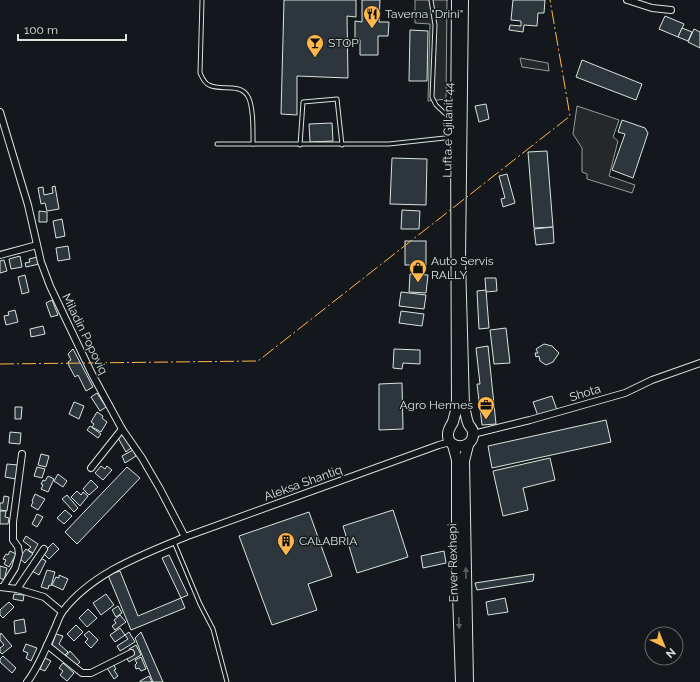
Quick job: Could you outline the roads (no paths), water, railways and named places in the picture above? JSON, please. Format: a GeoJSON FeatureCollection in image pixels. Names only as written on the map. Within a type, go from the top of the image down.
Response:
{"type":"FeatureCollection","features":[{"type":"Feature","properties":{"kind":"main road"},"geometry":{"type":"LineString","coordinates":[[457,0],[457,407],[452,424],[448,431],[450,442],[457,460],[457,564],[461,682]]}},
{"type":"Feature","properties":{"kind":"main road","name":"Lufta e Gjilanit 44"},"geometry":{"type":"LineString","coordinates":[[462,0],[460,260],[464,407],[471,429]]}},
{"type":"Feature","properties":{"kind":"main road"},"geometry":{"type":"LineString","coordinates":[[450,442],[461,447],[468,445],[471,441],[471,429],[462,422],[455,422],[452,424]]}},
{"type":"Feature","properties":{"kind":"main road","name":"Enver Rexhepi"},"geometry":{"type":"LineString","coordinates":[[468,445],[464,461],[468,682]]}},
{"type":"Feature","properties":{"kind":"street"},"geometry":{"type":"LineString","coordinates":[[627,0],[652,8],[671,10]]}},
{"type":"Feature","properties":{"kind":"street","name":"Miladin Popoviq"},"geometry":{"type":"LineString","coordinates":[[0,112],[28,204],[43,268],[92,374],[122,429],[146,464],[185,538]]}},
{"type":"Feature","properties":{"kind":"street"},"geometry":{"type":"LineString","coordinates":[[0,255],[37,245]]}},
{"type":"Feature","properties":{"kind":"street","name":"Shota"},"geometry":{"type":"LineString","coordinates":[[471,429],[530,420],[625,393],[652,380],[700,363]]}},
{"type":"Feature","properties":{"kind":"street"},"geometry":{"type":"LineString","coordinates":[[91,468],[122,429]]}},
{"type":"Feature","properties":{"kind":"street","name":"Aleksa Shantiq"},"geometry":{"type":"LineString","coordinates":[[27,682],[48,645],[62,612],[83,590],[109,572],[144,554],[174,542],[450,442]]}},
{"type":"Feature","properties":{"kind":"street"},"geometry":{"type":"LineString","coordinates":[[22,454],[13,528],[13,540],[18,547],[19,554],[15,568],[1,587],[16,589],[44,597],[62,612]]}},
{"type":"Feature","properties":{"kind":"street"},"geometry":{"type":"LineString","coordinates":[[16,589],[44,549]]}},
{"type":"Feature","properties":{"kind":"street"},"geometry":{"type":"LineString","coordinates":[[48,645],[82,673],[96,672],[131,653]]}},
{"type":"Feature","properties":{"kind":"lane"},"geometry":{"type":"LineString","coordinates":[[202,0],[200,72],[203,79],[209,85],[237,88],[247,94],[251,105],[253,144]]}},
{"type":"Feature","properties":{"kind":"lane"},"geometry":{"type":"LineString","coordinates":[[431,0],[435,25],[432,98],[436,105],[456,123]]}},
{"type":"Feature","properties":{"kind":"lane"},"geometry":{"type":"LineString","coordinates":[[300,145],[303,102],[337,99],[342,145]]}},
{"type":"Feature","properties":{"kind":"lane"},"geometry":{"type":"LineString","coordinates":[[217,144],[389,144],[456,137]]}},
{"type":"Feature","properties":{"kind":"lane"},"geometry":{"type":"LineString","coordinates":[[174,542],[200,604],[213,629],[227,682]]}},
{"type":"Feature","properties":{"kind":"place","name":"Taverna \"Drini\""},"geometry":{"type":"Point","coordinates":[372,29]}},
{"type":"Feature","properties":{"kind":"place","name":"STOP"},"geometry":{"type":"Point","coordinates":[315,58]}},
{"type":"Feature","properties":{"kind":"place","name":"Auto Servis RALLY"},"geometry":{"type":"Point","coordinates":[418,283]}},
{"type":"Feature","properties":{"kind":"place","name":"Agro Hermes"},"geometry":{"type":"Point","coordinates":[486,420]}},
{"type":"Feature","properties":{"kind":"place","name":"CALABRIA"},"geometry":{"type":"Point","coordinates":[286,556]}}]}
